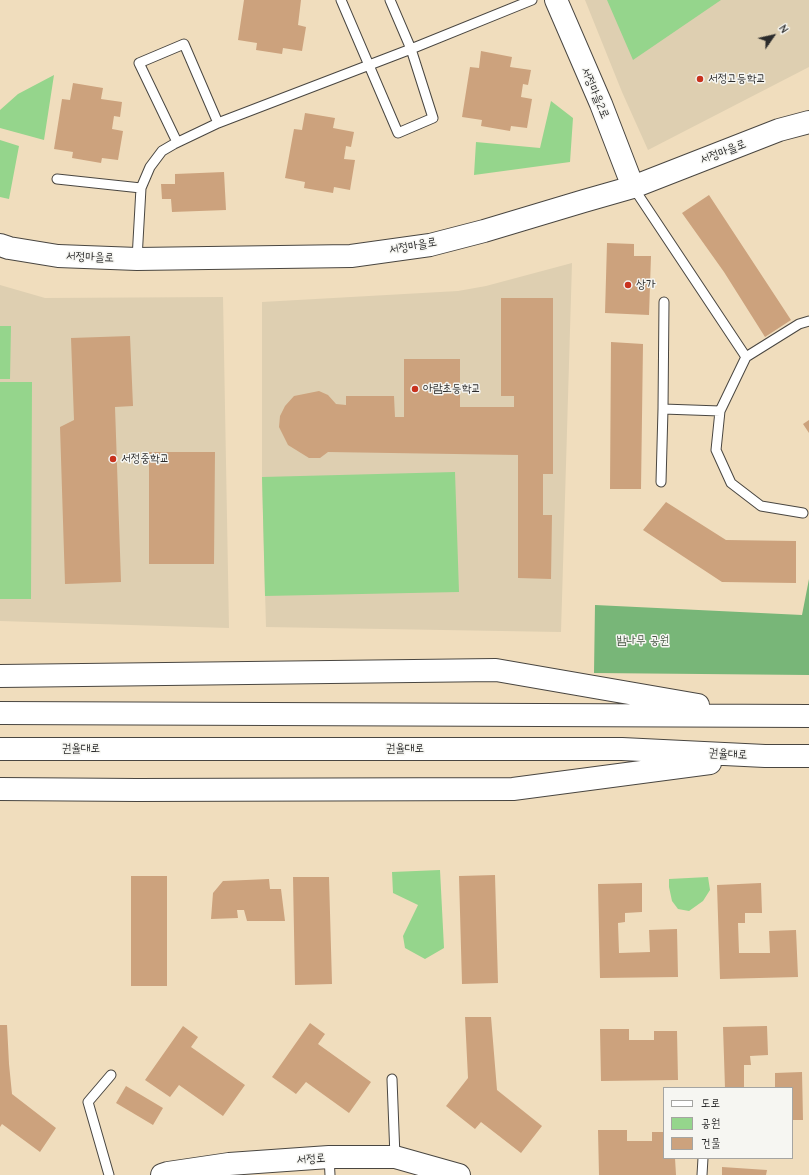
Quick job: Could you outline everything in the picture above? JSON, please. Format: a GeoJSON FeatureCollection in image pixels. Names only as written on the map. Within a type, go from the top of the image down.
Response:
{"type":"FeatureCollection","features":[{"type":"Feature","properties":{"kind":"main road","name":"서정마을2로"},"geometry":{"type":"LineString","coordinates":[[556,0],[600,104],[633,188]]}},
{"type":"Feature","properties":{"kind":"main road","name":"서정마을로"},"geometry":{"type":"LineString","coordinates":[[0,245],[9,248],[58,256],[137,259],[351,256],[436,243],[484,231],[590,199],[633,188],[779,130],[809,122]]}},
{"type":"Feature","properties":{"kind":"main road"},"geometry":{"type":"LineString","coordinates":[[0,676],[496,670],[760,715]]}},
{"type":"Feature","properties":{"kind":"main road"},"geometry":{"type":"LineString","coordinates":[[0,713],[809,716]]}},
{"type":"Feature","properties":{"kind":"main road","name":"권율대로"},"geometry":{"type":"LineString","coordinates":[[0,749],[622,749],[765,756],[809,756]]}},
{"type":"Feature","properties":{"kind":"main road"},"geometry":{"type":"LineString","coordinates":[[0,789],[513,789],[765,756]]}},
{"type":"Feature","properties":{"kind":"main road","name":"서정로"},"geometry":{"type":"LineString","coordinates":[[162,1175],[229,1164],[330,1166],[395,1157],[459,1175]]}},
{"type":"Feature","properties":{"kind":"lane"},"geometry":{"type":"LineString","coordinates":[[341,0],[398,133],[433,118],[411,49],[390,0]]}},
{"type":"Feature","properties":{"kind":"lane"},"geometry":{"type":"LineString","coordinates":[[137,259],[141,188],[150,167],[162,151],[177,142],[218,123],[411,49],[532,0]]}},
{"type":"Feature","properties":{"kind":"lane"},"geometry":{"type":"LineString","coordinates":[[177,142],[139,64],[184,44],[218,123]]}},
{"type":"Feature","properties":{"kind":"lane"},"geometry":{"type":"LineString","coordinates":[[57,179],[141,188]]}},
{"type":"Feature","properties":{"kind":"lane"},"geometry":{"type":"LineString","coordinates":[[633,188],[746,357]]}},
{"type":"Feature","properties":{"kind":"lane"},"geometry":{"type":"LineString","coordinates":[[661,482],[664,302]]}},
{"type":"Feature","properties":{"kind":"lane"},"geometry":{"type":"LineString","coordinates":[[803,513],[761,506],[731,483],[716,450],[720,411],[746,357],[799,324],[809,321]]}},
{"type":"Feature","properties":{"kind":"lane"},"geometry":{"type":"LineString","coordinates":[[663,409],[720,411]]}},
{"type":"Feature","properties":{"kind":"lane"},"geometry":{"type":"LineString","coordinates":[[109,1175],[88,1102],[111,1075]]}},
{"type":"Feature","properties":{"kind":"lane"},"geometry":{"type":"LineString","coordinates":[[392,1079],[395,1157]]}},
{"type":"Feature","properties":{"kind":"lane"},"geometry":{"type":"LineString","coordinates":[[702,1175],[703,1159]]}},
{"type":"Feature","properties":{"kind":"shaded area","name":"서정고등학교"},"geometry":{"type":"Polygon","coordinates":[[[585,0],[809,0],[809,67],[648,150],[622,92],[585,0]]]}},
{"type":"Feature","properties":{"kind":"shaded area","name":"아람초등학교"},"geometry":{"type":"Polygon","coordinates":[[[572,263],[561,632],[266,627],[262,477],[262,302],[458,291],[486,286],[572,263]]]}},
{"type":"Feature","properties":{"kind":"shaded area","name":"서정중학교"},"geometry":{"type":"Polygon","coordinates":[[[0,285],[45,298],[223,297],[229,628],[0,621],[0,285]]]}},
{"type":"Feature","properties":{"kind":"green space"},"geometry":{"type":"Polygon","coordinates":[[[607,0],[721,0],[633,60],[607,0]]]}},
{"type":"Feature","properties":{"kind":"green space"},"geometry":{"type":"Polygon","coordinates":[[[54,75],[44,140],[0,128],[0,110],[18,94],[54,75]]]}},
{"type":"Feature","properties":{"kind":"green space"},"geometry":{"type":"Polygon","coordinates":[[[551,101],[573,118],[570,162],[474,175],[476,142],[540,148],[551,101]]]}},
{"type":"Feature","properties":{"kind":"green space"},"geometry":{"type":"Polygon","coordinates":[[[0,140],[19,146],[9,199],[0,197],[0,140]]]}},
{"type":"Feature","properties":{"kind":"green space"},"geometry":{"type":"Polygon","coordinates":[[[0,326],[11,326],[10,379],[0,379],[0,326]]]}},
{"type":"Feature","properties":{"kind":"green space"},"geometry":{"type":"Polygon","coordinates":[[[0,382],[32,382],[31,599],[0,599],[0,382]]]}},
{"type":"Feature","properties":{"kind":"green space"},"geometry":{"type":"Polygon","coordinates":[[[455,472],[459,592],[265,596],[262,477],[455,472]]]}},
{"type":"Feature","properties":{"kind":"green space","name":"밤나무 공원"},"geometry":{"type":"Polygon","coordinates":[[[809,579],[809,675],[594,673],[595,605],[802,615],[809,579]]]}},
{"type":"Feature","properties":{"kind":"green space"},"geometry":{"type":"Polygon","coordinates":[[[440,870],[444,948],[425,959],[405,948],[403,936],[418,905],[393,893],[392,872],[440,870]]]}},
{"type":"Feature","properties":{"kind":"green space"},"geometry":{"type":"Polygon","coordinates":[[[708,877],[710,890],[703,901],[689,911],[678,909],[672,901],[669,879],[708,877]]]}},
{"type":"Feature","properties":{"kind":"building"},"geometry":{"type":"Polygon","coordinates":[[[244,0],[301,0],[298,25],[306,27],[302,51],[283,48],[282,54],[256,50],[257,43],[238,40],[244,0]]]}},
{"type":"Feature","properties":{"kind":"building"},"geometry":{"type":"Polygon","coordinates":[[[481,51],[512,57],[510,67],[531,70],[528,85],[523,84],[521,97],[532,99],[527,128],[511,126],[510,131],[481,126],[482,120],[462,117],[470,67],[479,68],[481,51]]]}},
{"type":"Feature","properties":{"kind":"building"},"geometry":{"type":"Polygon","coordinates":[[[73,83],[103,88],[101,99],[122,102],[120,117],[114,116],[112,129],[123,131],[118,160],[102,158],[101,163],[72,158],[73,152],[54,149],[62,99],[70,100],[73,83]]]}},
{"type":"Feature","properties":{"kind":"building"},"geometry":{"type":"Polygon","coordinates":[[[305,113],[335,118],[333,128],[354,132],[351,147],[346,146],[344,159],[355,160],[350,190],[334,187],[333,193],[304,188],[305,182],[285,178],[294,129],[302,130],[305,113]]]}},
{"type":"Feature","properties":{"kind":"building"},"geometry":{"type":"Polygon","coordinates":[[[224,172],[226,210],[172,212],[171,199],[162,199],[161,184],[175,184],[175,174],[224,172]]]}},
{"type":"Feature","properties":{"kind":"building"},"geometry":{"type":"Polygon","coordinates":[[[709,195],[791,320],[765,337],[724,272],[682,213],[709,195]]]}},
{"type":"Feature","properties":{"kind":"building","name":"상가"},"geometry":{"type":"Polygon","coordinates":[[[607,243],[634,244],[634,256],[651,256],[649,315],[605,313],[607,243]]]}},
{"type":"Feature","properties":{"kind":"building"},"geometry":{"type":"Polygon","coordinates":[[[501,298],[553,298],[553,474],[543,474],[543,515],[552,515],[551,579],[518,578],[518,455],[328,452],[320,458],[309,458],[288,445],[279,427],[280,416],[285,406],[294,396],[319,391],[328,395],[336,404],[346,405],[346,396],[394,396],[395,417],[404,417],[404,359],[460,359],[460,407],[514,407],[514,396],[501,396],[501,298]]]}},
{"type":"Feature","properties":{"kind":"building"},"geometry":{"type":"Polygon","coordinates":[[[130,336],[133,406],[115,407],[121,582],[65,584],[60,427],[74,420],[71,338],[130,336]]]}},
{"type":"Feature","properties":{"kind":"building"},"geometry":{"type":"Polygon","coordinates":[[[611,342],[643,344],[641,489],[610,489],[611,342]]]}},
{"type":"Feature","properties":{"kind":"building"},"geometry":{"type":"Polygon","coordinates":[[[809,420],[809,433],[803,424],[809,420]]]}},
{"type":"Feature","properties":{"kind":"building"},"geometry":{"type":"Polygon","coordinates":[[[149,452],[215,452],[214,564],[149,564],[149,452]]]}},
{"type":"Feature","properties":{"kind":"building"},"geometry":{"type":"Polygon","coordinates":[[[666,502],[726,540],[796,541],[796,583],[722,582],[643,530],[666,502]]]}},
{"type":"Feature","properties":{"kind":"building"},"geometry":{"type":"Polygon","coordinates":[[[495,875],[498,983],[462,984],[459,876],[495,875]]]}},
{"type":"Feature","properties":{"kind":"building"},"geometry":{"type":"Polygon","coordinates":[[[131,876],[167,876],[167,986],[131,986],[131,876]]]}},
{"type":"Feature","properties":{"kind":"building"},"geometry":{"type":"Polygon","coordinates":[[[293,877],[329,877],[332,984],[295,985],[293,877]]]}},
{"type":"Feature","properties":{"kind":"building"},"geometry":{"type":"Polygon","coordinates":[[[269,879],[270,889],[281,889],[285,921],[247,921],[244,910],[237,910],[238,918],[211,919],[213,893],[223,881],[269,879]]]}},
{"type":"Feature","properties":{"kind":"building"},"geometry":{"type":"Polygon","coordinates":[[[642,883],[642,912],[625,913],[625,922],[618,923],[619,953],[650,952],[649,930],[677,929],[678,977],[600,978],[598,884],[642,883]]]}},
{"type":"Feature","properties":{"kind":"building"},"geometry":{"type":"Polygon","coordinates":[[[761,883],[762,913],[745,913],[745,923],[738,923],[739,953],[770,953],[769,931],[796,930],[798,977],[720,979],[717,885],[761,883]]]}},
{"type":"Feature","properties":{"kind":"building"},"geometry":{"type":"Polygon","coordinates":[[[465,1017],[491,1017],[497,1090],[542,1126],[521,1153],[481,1122],[475,1129],[446,1106],[468,1078],[465,1017]]]}},
{"type":"Feature","properties":{"kind":"building"},"geometry":{"type":"Polygon","coordinates":[[[310,1023],[325,1034],[318,1044],[371,1082],[349,1113],[306,1082],[296,1094],[272,1077],[310,1023]]]}},
{"type":"Feature","properties":{"kind":"building"},"geometry":{"type":"Polygon","coordinates":[[[0,1025],[7,1025],[12,1094],[56,1128],[40,1152],[2,1124],[0,1127],[0,1025]]]}},
{"type":"Feature","properties":{"kind":"building"},"geometry":{"type":"Polygon","coordinates":[[[183,1026],[198,1037],[191,1047],[245,1085],[223,1116],[179,1085],[170,1097],[145,1080],[183,1026]]]}},
{"type":"Feature","properties":{"kind":"building"},"geometry":{"type":"Polygon","coordinates":[[[767,1026],[768,1055],[750,1056],[751,1065],[744,1065],[744,1087],[725,1087],[723,1027],[767,1026]]]}},
{"type":"Feature","properties":{"kind":"building"},"geometry":{"type":"Polygon","coordinates":[[[600,1029],[629,1029],[629,1040],[654,1040],[654,1031],[677,1031],[678,1080],[601,1081],[600,1029]]]}},
{"type":"Feature","properties":{"kind":"building"},"geometry":{"type":"Polygon","coordinates":[[[802,1072],[803,1120],[793,1120],[793,1087],[775,1087],[775,1073],[802,1072]]]}},
{"type":"Feature","properties":{"kind":"building"},"geometry":{"type":"Polygon","coordinates":[[[126,1086],[163,1108],[153,1125],[116,1103],[126,1086]]]}},
{"type":"Feature","properties":{"kind":"building"},"geometry":{"type":"Polygon","coordinates":[[[598,1130],[627,1130],[627,1141],[652,1141],[652,1132],[663,1132],[663,1159],[675,1159],[676,1175],[599,1175],[598,1130]]]}},
{"type":"Feature","properties":{"kind":"building"},"geometry":{"type":"Polygon","coordinates":[[[722,1167],[767,1170],[766,1175],[722,1175],[722,1167]]]}},
{"type":"Feature","properties":{"kind":"place","name":"서정고등학교"},"geometry":{"type":"Point","coordinates":[700,79]}},
{"type":"Feature","properties":{"kind":"place","name":"상가"},"geometry":{"type":"Point","coordinates":[628,285]}},
{"type":"Feature","properties":{"kind":"place","name":"아람초등학교"},"geometry":{"type":"Point","coordinates":[415,389]}},
{"type":"Feature","properties":{"kind":"place","name":"서정중학교"},"geometry":{"type":"Point","coordinates":[113,459]}}]}
